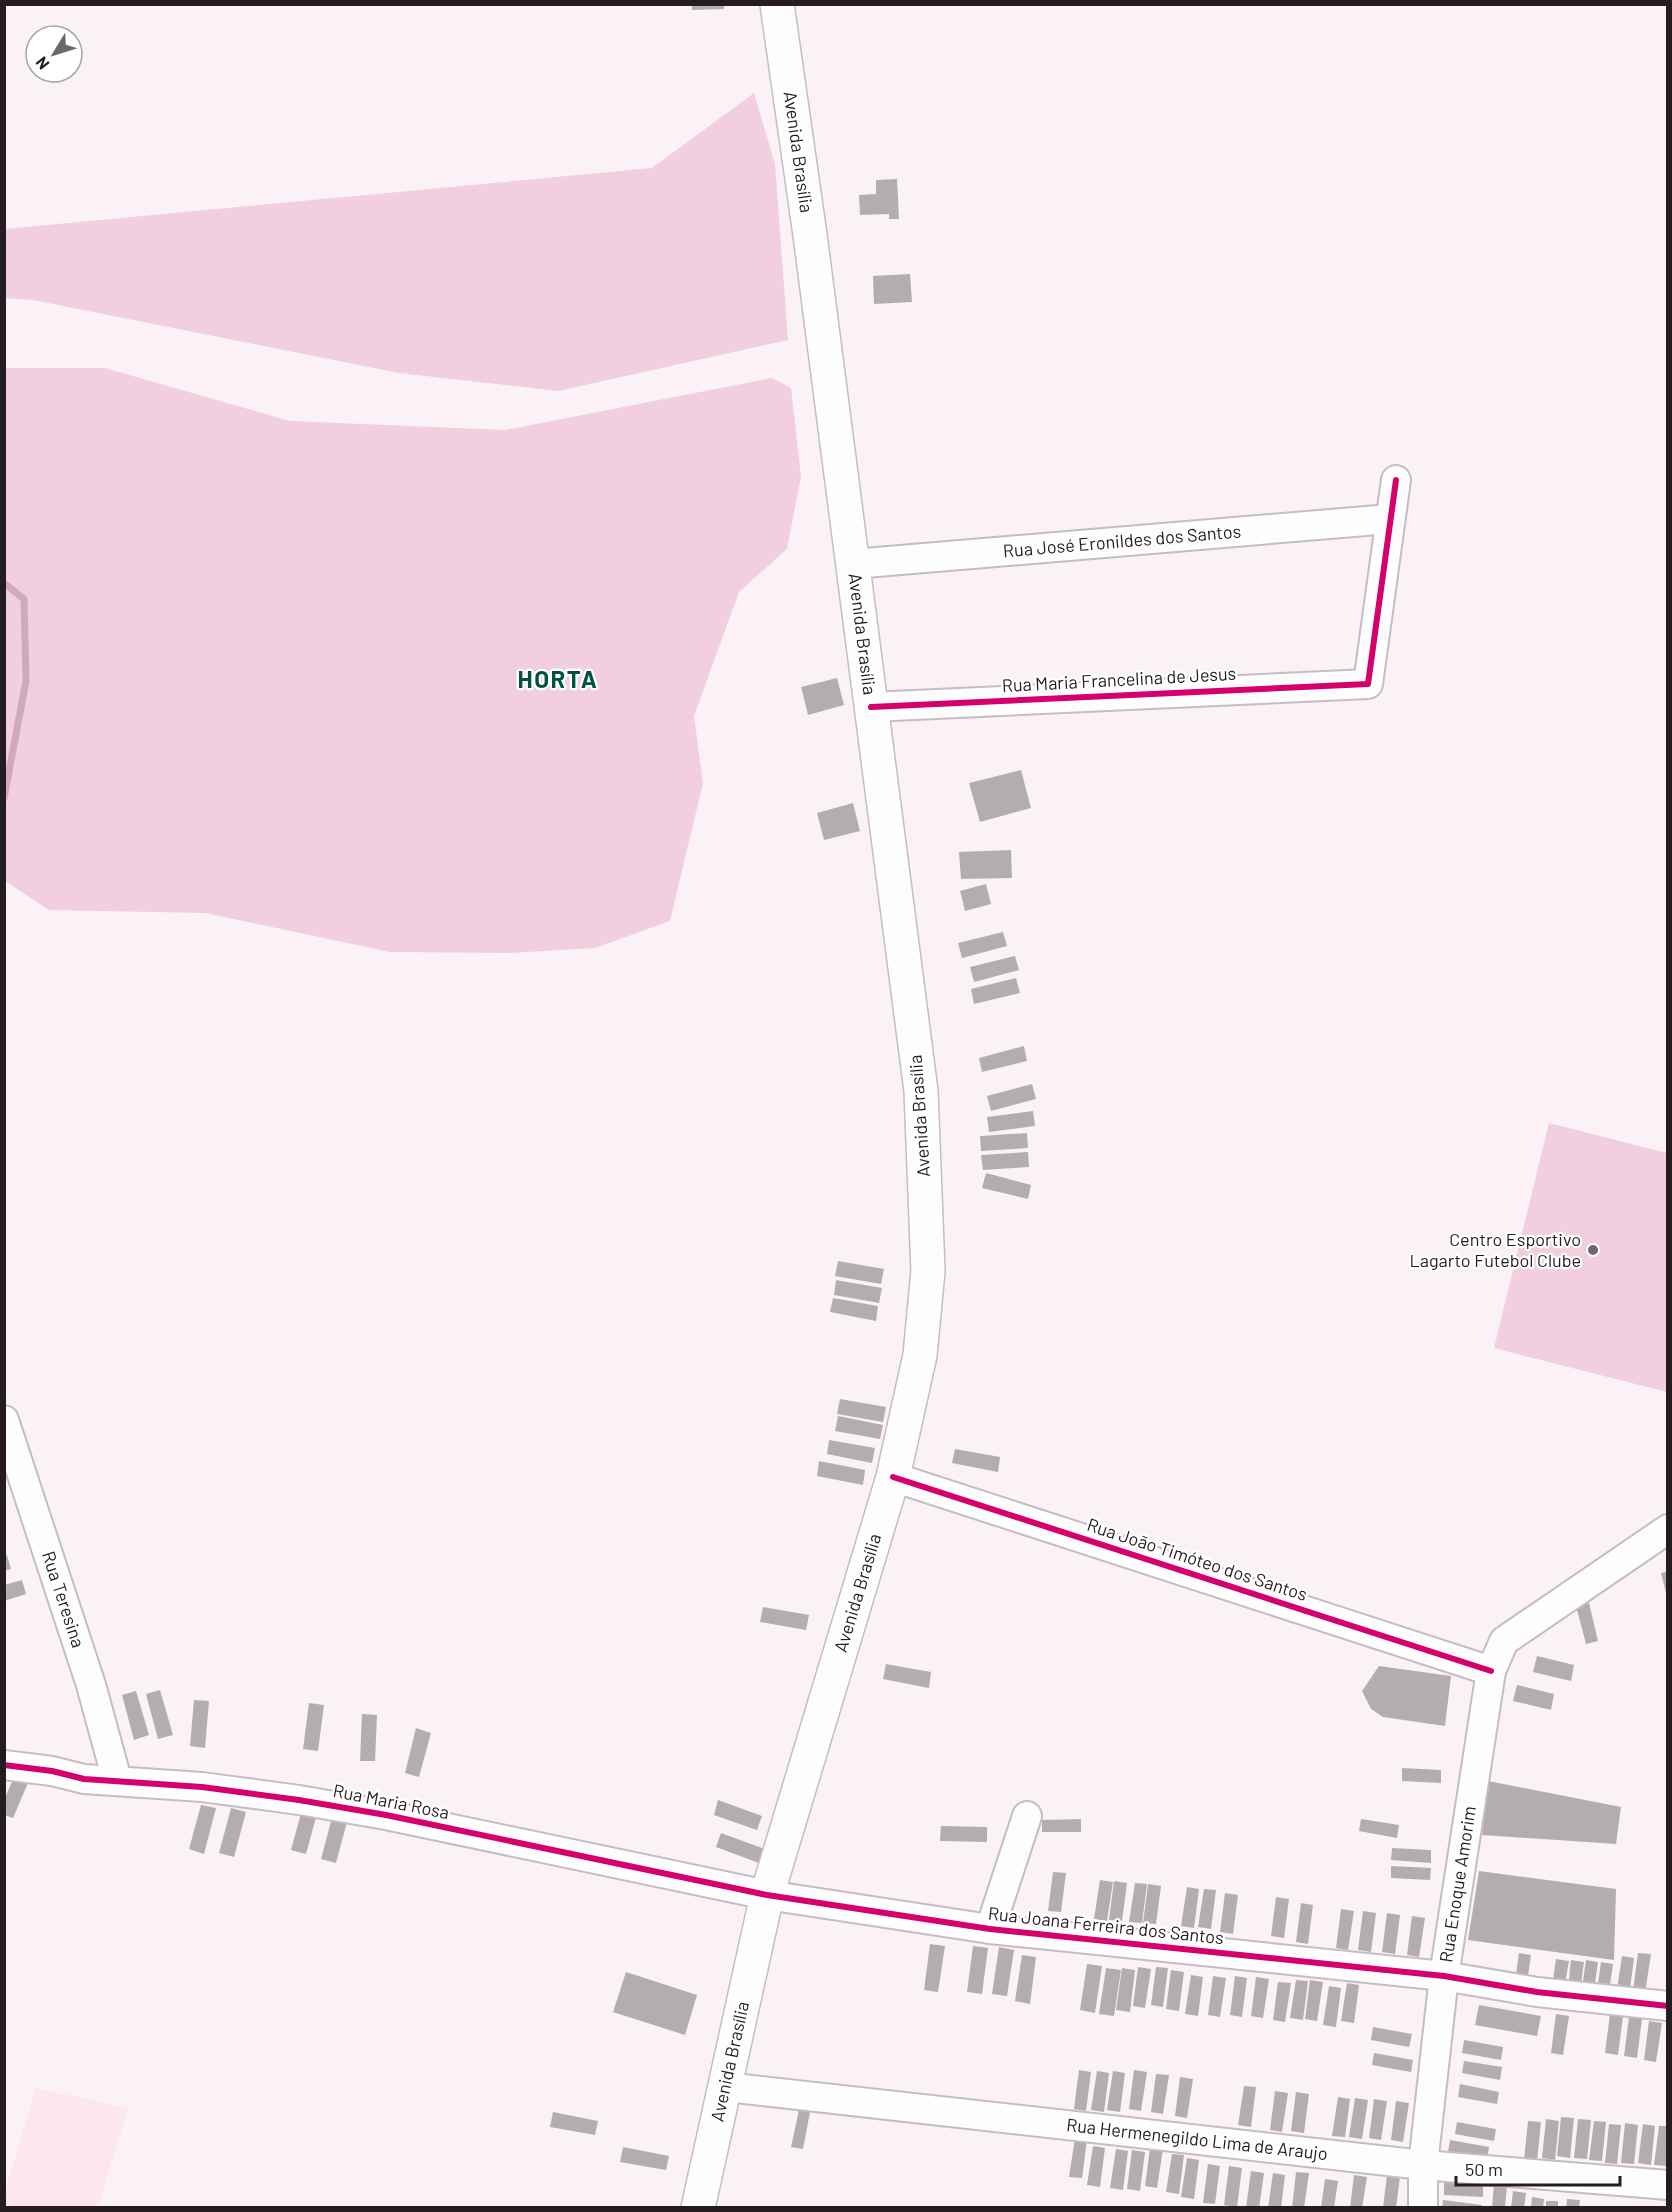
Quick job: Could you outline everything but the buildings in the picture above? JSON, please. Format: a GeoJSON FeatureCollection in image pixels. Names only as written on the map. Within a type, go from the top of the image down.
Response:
{"type":"FeatureCollection","features":[{"type":"Feature","properties":{"kind":"main road","name":"Avenida Brasília"},"geometry":{"type":"LineString","coordinates":[[698,2208],[767,1895],[893,1477],[920,1355],[928,1271],[921,1091],[777,4]]}},
{"type":"Feature","properties":{"kind":"street"},"geometry":{"type":"LineString","coordinates":[[1390,519],[1396,480]]}},
{"type":"Feature","properties":{"kind":"street","name":"Rua José Eronildes dos Santos"},"geometry":{"type":"LineString","coordinates":[[853,564],[1390,519]]}},
{"type":"Feature","properties":{"kind":"street","name":"Rua Maria Francelina de Jesus"},"geometry":{"type":"LineString","coordinates":[[871,707],[1368,684],[1390,519]]}},
{"type":"Feature","properties":{"kind":"street","name":"Rua Teresina"},"geometry":{"type":"LineString","coordinates":[[4,1420],[91,1685],[117,1780]]}},
{"type":"Feature","properties":{"kind":"street","name":"Rua João Timóteo dos Santos"},"geometry":{"type":"LineString","coordinates":[[893,1477],[1491,1671]]}},
{"type":"Feature","properties":{"kind":"street"},"geometry":{"type":"LineString","coordinates":[[1491,1671],[1504,1641],[1668,1529]]}},
{"type":"Feature","properties":{"kind":"street","name":"Rua Enoque Amorim"},"geometry":{"type":"LineString","coordinates":[[1423,2208],[1423,2165],[1444,1976],[1491,1671]]}},
{"type":"Feature","properties":{"kind":"street","name":"Rua Maria Rosa"},"geometry":{"type":"LineString","coordinates":[[4,1765],[52,1771],[84,1779],[202,1787],[386,1815],[767,1895]]}},
{"type":"Feature","properties":{"kind":"street"},"geometry":{"type":"LineString","coordinates":[[990,1929],[1028,1816]]}},
{"type":"Feature","properties":{"kind":"street","name":"Rua Joana Ferreira dos Santos"},"geometry":{"type":"LineString","coordinates":[[767,1895],[990,1929],[1444,1976],[1537,1992],[1668,2006]]}},
{"type":"Feature","properties":{"kind":"street","name":"Rua Hermenegildo Lima de Araujo"},"geometry":{"type":"LineString","coordinates":[[726,2087],[1423,2165],[1668,2185]]}},
{"type":"Feature","properties":{"kind":"shaded area"},"geometry":{"type":"Polygon","coordinates":[[[754,93],[775,164],[788,340],[558,391],[399,373],[33,300],[5,298],[5,229],[652,168],[754,93]]]}},
{"type":"Feature","properties":{"kind":"shaded area"},"geometry":{"type":"Polygon","coordinates":[[[5,368],[105,368],[290,421],[505,430],[772,378],[791,388],[801,476],[787,549],[739,592],[694,716],[703,783],[670,921],[595,948],[510,953],[390,952],[205,913],[49,910],[5,881],[5,368]]]}},
{"type":"Feature","properties":{"kind":"shaded area","name":"Centro Esportivo Lagarto Futebol Clube"},"geometry":{"type":"Polygon","coordinates":[[[1549,1123],[1667,1153],[1667,1392],[1494,1348],[1549,1123]]]}},
{"type":"Feature","properties":{"kind":"shaded area"},"geometry":{"type":"Polygon","coordinates":[[[36,2088],[128,2108],[98,2207],[5,2207],[5,2192],[36,2088]]]}},
{"type":"Feature","properties":{"kind":"waterway"},"geometry":{"type":"LineString","coordinates":[[4,583],[24,599],[26,681],[4,798]]}},
{"type":"Feature","properties":{"kind":"cycle path"},"geometry":{"type":"LineString","coordinates":[[871,707],[1368,684],[1396,480]]}},
{"type":"Feature","properties":{"kind":"cycle path"},"geometry":{"type":"LineString","coordinates":[[893,1477],[1491,1671]]}},
{"type":"Feature","properties":{"kind":"cycle path"},"geometry":{"type":"LineString","coordinates":[[4,1765],[52,1771],[84,1779],[202,1787],[299,1800],[386,1815],[767,1895],[990,1929],[1444,1976],[1537,1992],[1668,2006]]}},
{"type":"Feature","properties":{"kind":"place","name":"Centro Esportivo Lagarto Futebol Clube"},"geometry":{"type":"Point","coordinates":[1593,1250]}},
{"type":"Feature","properties":{"kind":"district","name":"HORTA"},"geometry":{"type":"Point","coordinates":[558,680]}}]}
